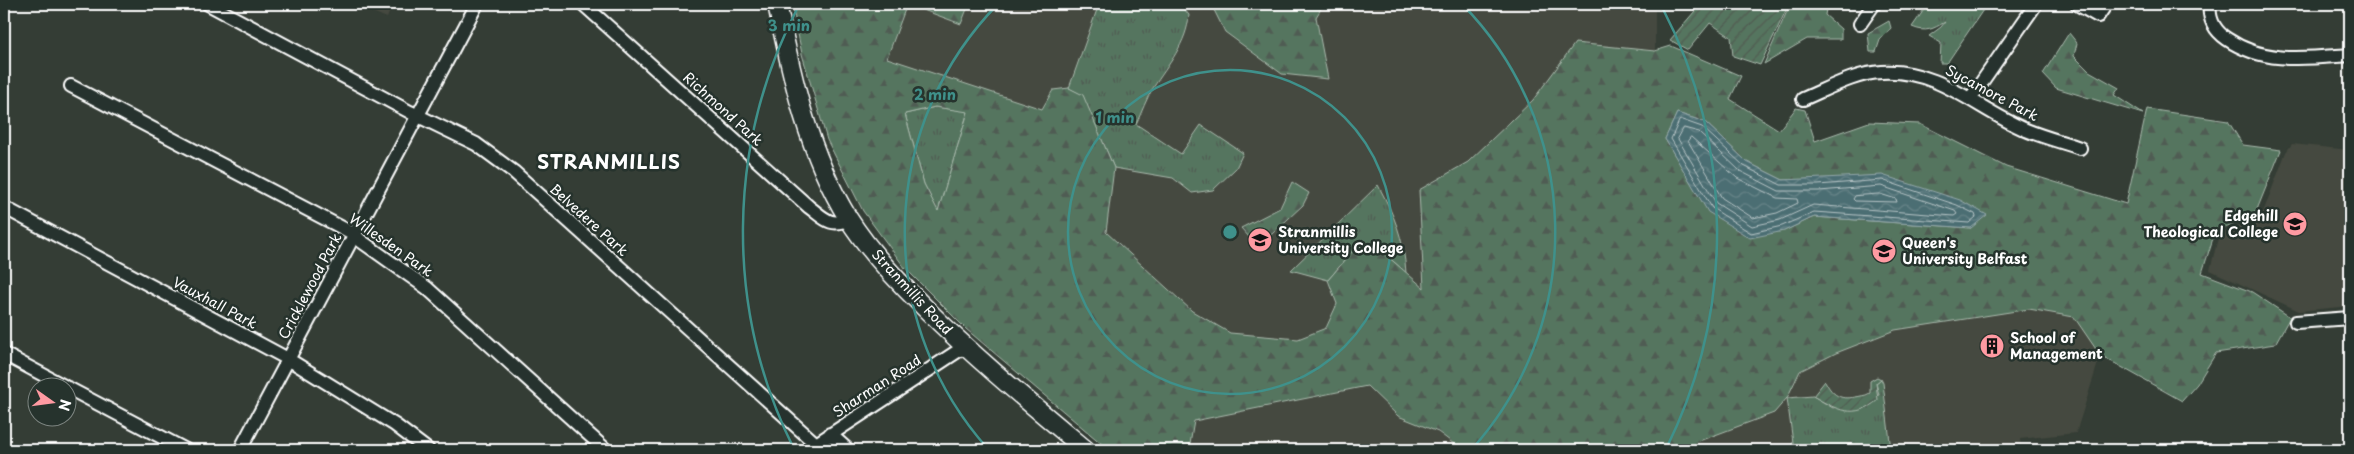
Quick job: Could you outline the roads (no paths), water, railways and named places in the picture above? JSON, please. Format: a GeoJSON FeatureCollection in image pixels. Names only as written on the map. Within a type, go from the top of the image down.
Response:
{"type":"FeatureCollection","features":[{"type":"Feature","properties":{"kind":"street","name":"Belvedere Park"},"geometry":{"type":"LineString","coordinates":[[208,4],[417,116],[476,144],[514,172],[811,447]]}},
{"type":"Feature","properties":{"kind":"street","name":"Cricklewood Park"},"geometry":{"type":"LineString","coordinates":[[240,450],[477,4]]}},
{"type":"Feature","properties":{"kind":"street","name":"Richmond Park"},"geometry":{"type":"LineString","coordinates":[[583,4],[809,207],[830,222],[836,224],[849,219]]}},
{"type":"Feature","properties":{"kind":"street","name":"Stranmillis Road"},"geometry":{"type":"LineString","coordinates":[[777,4],[807,129],[826,176],[849,219],[892,275],[964,347],[1086,450]]}},
{"type":"Feature","properties":{"kind":"street"},"geometry":{"type":"LineString","coordinates":[[1860,24],[1874,4]]}},
{"type":"Feature","properties":{"kind":"street"},"geometry":{"type":"LineString","coordinates":[[1970,99],[2036,4]]}},
{"type":"Feature","properties":{"kind":"street"},"geometry":{"type":"LineString","coordinates":[[2077,4],[2098,16],[2106,4]]}},
{"type":"Feature","properties":{"kind":"street"},"geometry":{"type":"LineString","coordinates":[[2210,4],[2212,24],[2222,36],[2251,51],[2270,57],[2300,59],[2350,55]]}},
{"type":"Feature","properties":{"kind":"street","name":"Sycamore Park"},"geometry":{"type":"LineString","coordinates":[[1802,99],[1864,74],[1883,72],[1932,79],[1947,85],[1984,109],[2026,130],[2080,148]]}},
{"type":"Feature","properties":{"kind":"street","name":"Willesden Park"},"geometry":{"type":"LineString","coordinates":[[71,86],[354,234],[361,242],[427,288],[606,450]]}},
{"type":"Feature","properties":{"kind":"street","name":"Vauxhall Park"},"geometry":{"type":"LineString","coordinates":[[7,209],[288,360],[395,425],[428,450]]}},
{"type":"Feature","properties":{"kind":"street"},"geometry":{"type":"LineString","coordinates":[[2296,322],[2350,318]]}},
{"type":"Feature","properties":{"kind":"street","name":"Sharman Road"},"geometry":{"type":"LineString","coordinates":[[811,447],[964,347]]}},
{"type":"Feature","properties":{"kind":"street"},"geometry":{"type":"LineString","coordinates":[[4,354],[45,376]]}},
{"type":"Feature","properties":{"kind":"street"},"geometry":{"type":"LineString","coordinates":[[78,393],[186,450]]}},
{"type":"Feature","properties":{"kind":"street"},"geometry":{"type":"LineString","coordinates":[[830,434],[848,450]]}},
{"type":"Feature","properties":{"kind":"water"},"geometry":{"type":"Polygon","coordinates":[[[1677,113],[1705,122],[1747,162],[1783,180],[1882,175],[1960,200],[1987,215],[1971,228],[1814,217],[1784,231],[1750,238],[1708,212],[1665,139],[1677,113]]]}},
{"type":"Feature","properties":{"kind":"place","name":"Edgehill Theological College"},"geometry":{"type":"Point","coordinates":[2295,224]}},
{"type":"Feature","properties":{"kind":"place","name":"Stranmillis University College"},"geometry":{"type":"Point","coordinates":[1260,240]}},
{"type":"Feature","properties":{"kind":"place","name":"Queen's University Belfast"},"geometry":{"type":"Point","coordinates":[1884,251]}},
{"type":"Feature","properties":{"kind":"place","name":"School of Management"},"geometry":{"type":"Point","coordinates":[1992,346]}},
{"type":"Feature","properties":{"kind":"district","name":"STRANMILLIS"},"geometry":{"type":"Point","coordinates":[609,162]}}]}
